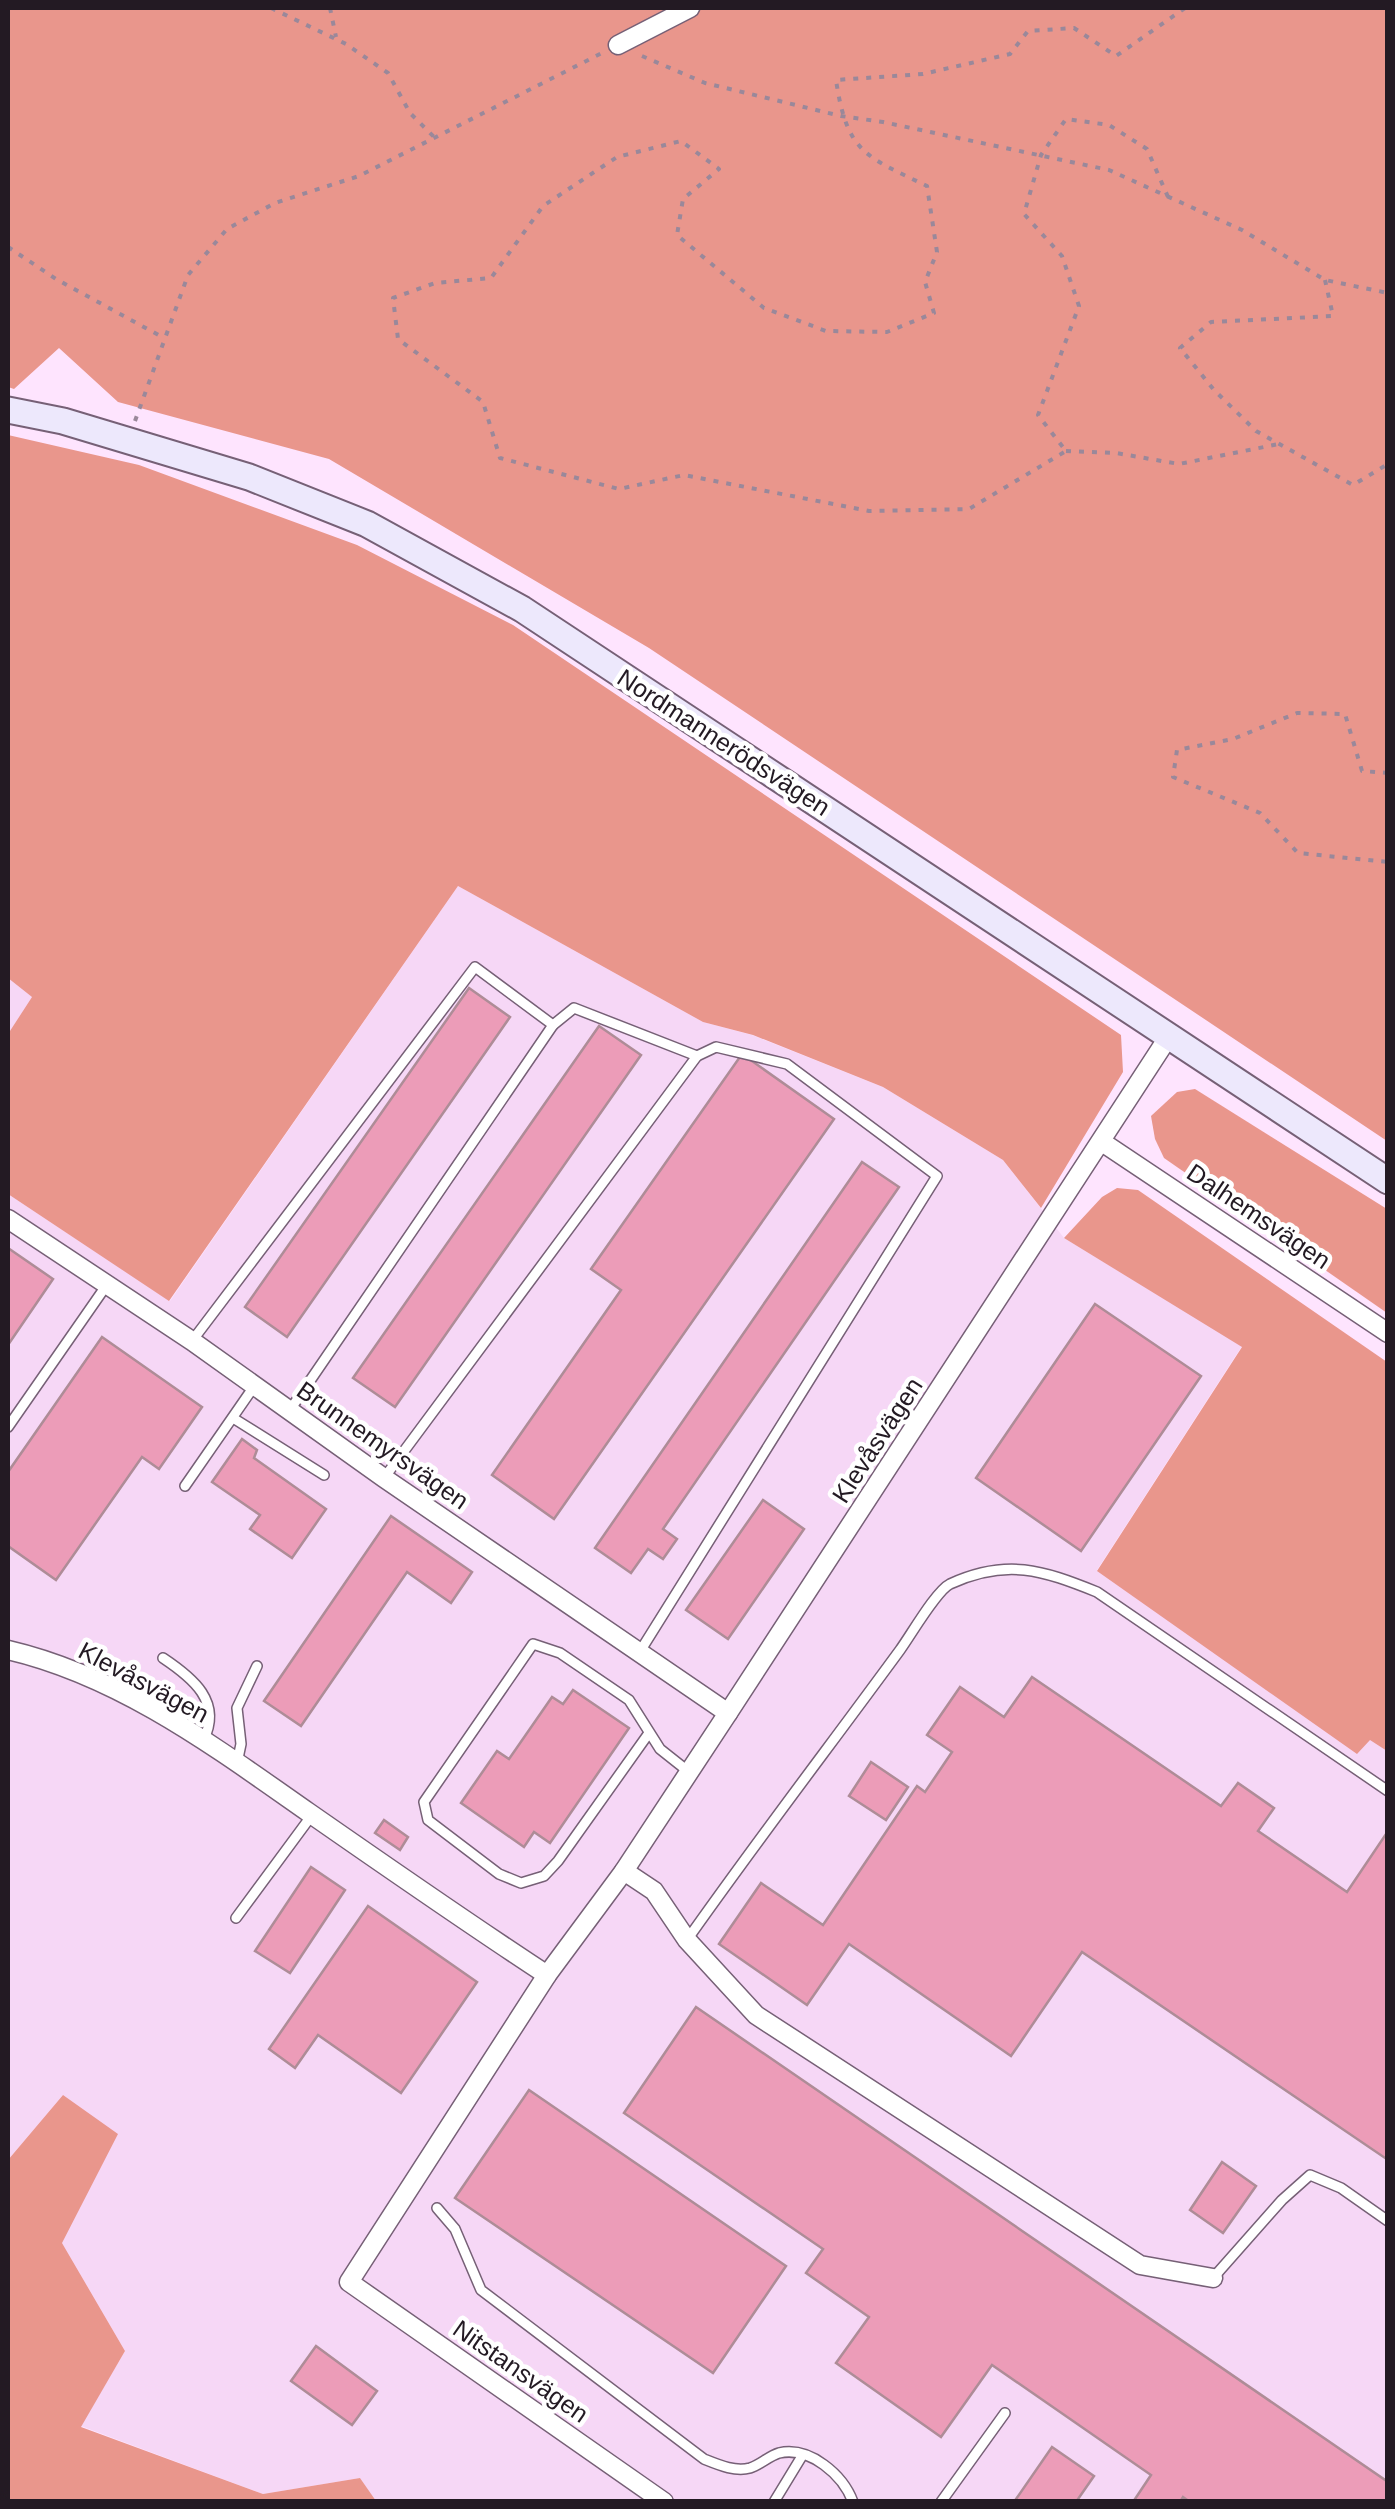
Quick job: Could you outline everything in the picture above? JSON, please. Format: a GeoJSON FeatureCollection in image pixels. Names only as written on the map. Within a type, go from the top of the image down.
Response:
{"type":"FeatureCollection","features":[{"type":"Feature","properties":{"kind":"main road","name":"Nordmannerödsvägen"},"geometry":{"type":"LineString","coordinates":[[8,410],[63,420],[249,477],[366,524],[522,609],[1388,1181]]}},
{"type":"Feature","properties":{"kind":"street"},"geometry":{"type":"LineString","coordinates":[[618,45],[690,8]]}},
{"type":"Feature","properties":{"kind":"street","name":"Klevåsvägen"},"geometry":{"type":"LineString","coordinates":[[349,2282],[547,1975],[624,1870],[728,1714],[1169,1036]]}},
{"type":"Feature","properties":{"kind":"street","name":"Dalhemsvägen"},"geometry":{"type":"LineString","coordinates":[[1102,1142],[1388,1332]]}},
{"type":"Feature","properties":{"kind":"street","name":"Brunnemyrsvägen"},"geometry":{"type":"LineString","coordinates":[[8,1219],[192,1341],[728,1714]]}},
{"type":"Feature","properties":{"kind":"street","name":"Klevåsvägen"},"geometry":{"type":"LineString","coordinates":[[8,1650],[43,1658],[138,1700],[237,1762],[547,1975]]}},
{"type":"Feature","properties":{"kind":"street"},"geometry":{"type":"LineString","coordinates":[[624,1870],[654,1890],[687,1940],[756,2016],[1140,2265],[1213,2278]]}},
{"type":"Feature","properties":{"kind":"street","name":"Nitstansvägen"},"geometry":{"type":"LineString","coordinates":[[349,2282],[664,2502]]}},
{"type":"Feature","properties":{"kind":"lane"},"geometry":{"type":"LineString","coordinates":[[192,1341],[475,967],[553,1025]]}},
{"type":"Feature","properties":{"kind":"lane"},"geometry":{"type":"LineString","coordinates":[[290,1410],[553,1025],[574,1008],[696,1056]]}},
{"type":"Feature","properties":{"kind":"lane"},"geometry":{"type":"LineString","coordinates":[[384,1478],[696,1056],[716,1047],[787,1064],[937,1176],[638,1653]]}},
{"type":"Feature","properties":{"kind":"lane"},"geometry":{"type":"LineString","coordinates":[[8,1426],[106,1286]]}},
{"type":"Feature","properties":{"kind":"lane"},"geometry":{"type":"LineString","coordinates":[[185,1486],[254,1385]]}},
{"type":"Feature","properties":{"kind":"lane"},"geometry":{"type":"LineString","coordinates":[[234,1418],[324,1476]]}},
{"type":"Feature","properties":{"kind":"lane"},"geometry":{"type":"LineString","coordinates":[[687,1940],[945,1586],[997,1567],[1053,1574],[1096,1592],[1388,1792]]}},
{"type":"Feature","properties":{"kind":"lane"},"geometry":{"type":"LineString","coordinates":[[649,1733],[544,1876],[520,1883],[499,1874],[428,1820],[424,1802],[533,1644],[560,1653],[629,1700],[660,1750],[689,1772]]}},
{"type":"Feature","properties":{"kind":"lane"},"geometry":{"type":"LineString","coordinates":[[163,1658],[202,1688],[210,1728],[203,1741]]}},
{"type":"Feature","properties":{"kind":"lane"},"geometry":{"type":"LineString","coordinates":[[237,1762],[241,1744],[237,1708],[257,1666]]}},
{"type":"Feature","properties":{"kind":"lane"},"geometry":{"type":"LineString","coordinates":[[236,1918],[312,1814]]}},
{"type":"Feature","properties":{"kind":"lane"},"geometry":{"type":"LineString","coordinates":[[1213,2278],[1282,2200],[1310,2176],[1341,2188],[1388,2221]]}},
{"type":"Feature","properties":{"kind":"lane"},"geometry":{"type":"LineString","coordinates":[[438,2208],[454,2230],[480,2290],[704,2460],[726,2468],[749,2468],[777,2454],[802,2456],[831,2469],[848,2488],[853,2502]]}},
{"type":"Feature","properties":{"kind":"lane"},"geometry":{"type":"LineString","coordinates":[[941,2502],[1005,2414]]}},
{"type":"Feature","properties":{"kind":"lane"},"geometry":{"type":"LineString","coordinates":[[774,2502],[802,2456]]}},
{"type":"Feature","properties":{"kind":"path"},"geometry":{"type":"LineString","coordinates":[[271,8],[336,39],[388,73],[410,113],[435,138]]}},
{"type":"Feature","properties":{"kind":"path"},"geometry":{"type":"LineString","coordinates":[[330,8],[336,39]]}},
{"type":"Feature","properties":{"kind":"path"},"geometry":{"type":"LineString","coordinates":[[1184,8],[1116,56],[1074,28],[1028,31],[1010,54],[923,74],[836,80],[842,116],[866,156],[926,186],[937,252],[925,282],[934,313],[887,332],[826,331],[764,308],[677,236],[684,199],[719,168],[681,141],[617,157],[543,206],[491,278],[436,283],[393,298],[398,339],[484,402],[500,458],[619,489],[684,475],[869,511],[969,509],[1066,451],[1179,464],[1280,444]]}},
{"type":"Feature","properties":{"kind":"path"},"geometry":{"type":"LineString","coordinates":[[131,440],[188,275],[228,229],[275,203],[359,176],[618,45],[705,83],[842,116],[1109,170],[1242,230],[1325,280],[1388,294]]}},
{"type":"Feature","properties":{"kind":"path"},"geometry":{"type":"LineString","coordinates":[[1066,451],[1038,416],[1078,306],[1062,256],[1024,214],[1041,155],[1066,119],[1109,125],[1147,149],[1168,197]]}},
{"type":"Feature","properties":{"kind":"path"},"geometry":{"type":"LineString","coordinates":[[8,248],[164,338]]}},
{"type":"Feature","properties":{"kind":"path"},"geometry":{"type":"LineString","coordinates":[[1325,280],[1333,316],[1212,322],[1180,348],[1214,390],[1256,431],[1353,485],[1388,464]]}},
{"type":"Feature","properties":{"kind":"path"},"geometry":{"type":"LineString","coordinates":[[1388,773],[1362,770],[1345,714],[1297,714],[1233,739],[1177,750],[1173,777],[1260,813],[1298,852],[1388,862]]}},
{"type":"Feature","properties":{"kind":"shaded area"},"geometry":{"type":"Polygon","coordinates":[[[8,8],[1387,8],[1387,1141],[649,648],[329,459],[118,402],[59,348],[14,389],[8,387],[8,8]]]}},
{"type":"Feature","properties":{"kind":"shaded area"},"geometry":{"type":"Polygon","coordinates":[[[8,435],[139,465],[357,545],[513,625],[1121,1035],[1123,1072],[1041,1208],[1003,1160],[883,1087],[753,1035],[703,1022],[458,886],[169,1301],[8,1194],[8,1034],[32,997],[8,978],[8,435]]]}},
{"type":"Feature","properties":{"kind":"shaded area"},"geometry":{"type":"Polygon","coordinates":[[[458,886],[703,1022],[752,1035],[883,1087],[1003,1160],[1064,1238],[1242,1346],[1097,1570],[1357,1753],[1370,1739],[1387,1751],[1387,2501],[376,2502],[360,2478],[263,2494],[81,2426],[125,2351],[62,2243],[63,2095],[8,2160],[8,1194],[170,1301],[458,886]]]}},
{"type":"Feature","properties":{"kind":"shaded area"},"geometry":{"type":"Polygon","coordinates":[[[8,978],[32,997],[8,1034],[8,978]]]}},
{"type":"Feature","properties":{"kind":"shaded area"},"geometry":{"type":"Polygon","coordinates":[[[1195,1089],[1387,1209],[1387,1313],[1164,1158],[1151,1116],[1177,1092],[1195,1089]]]}},
{"type":"Feature","properties":{"kind":"shaded area"},"geometry":{"type":"Polygon","coordinates":[[[1117,1188],[1138,1190],[1387,1362],[1387,1751],[1370,1740],[1357,1754],[1097,1571],[1242,1347],[1064,1238],[1102,1197],[1117,1188]]]}},
{"type":"Feature","properties":{"kind":"shaded area"},"geometry":{"type":"Polygon","coordinates":[[[63,2095],[118,2134],[62,2243],[125,2351],[81,2427],[263,2494],[360,2478],[376,2501],[8,2501],[8,2160],[63,2095]]]}},
{"type":"Feature","properties":{"kind":"building"},"geometry":{"type":"Polygon","coordinates":[[[469,988],[510,1017],[287,1337],[245,1307],[469,988]]]}},
{"type":"Feature","properties":{"kind":"building"},"geometry":{"type":"Polygon","coordinates":[[[599,1026],[641,1055],[395,1407],[353,1378],[599,1026]]]}},
{"type":"Feature","properties":{"kind":"building"},"geometry":{"type":"Polygon","coordinates":[[[742,1054],[834,1119],[554,1519],[492,1475],[621,1290],[591,1269],[742,1054]]]}},
{"type":"Feature","properties":{"kind":"building"},"geometry":{"type":"Polygon","coordinates":[[[862,1162],[899,1187],[663,1529],[677,1539],[663,1559],[648,1549],[631,1573],[595,1548],[862,1162]]]}},
{"type":"Feature","properties":{"kind":"building"},"geometry":{"type":"Polygon","coordinates":[[[8,1248],[53,1279],[8,1345],[8,1248]]]}},
{"type":"Feature","properties":{"kind":"building"},"geometry":{"type":"Polygon","coordinates":[[[1095,1304],[1201,1376],[1081,1551],[976,1478],[1095,1304]]]}},
{"type":"Feature","properties":{"kind":"building"},"geometry":{"type":"Polygon","coordinates":[[[102,1337],[202,1407],[159,1469],[142,1457],[56,1580],[8,1546],[8,1472],[102,1337]]]}},
{"type":"Feature","properties":{"kind":"building"},"geometry":{"type":"Polygon","coordinates":[[[242,1439],[257,1450],[254,1458],[326,1509],[292,1558],[250,1529],[260,1515],[212,1482],[242,1439]]]}},
{"type":"Feature","properties":{"kind":"building"},"geometry":{"type":"Polygon","coordinates":[[[763,1500],[804,1529],[728,1639],[686,1610],[763,1500]]]}},
{"type":"Feature","properties":{"kind":"building"},"geometry":{"type":"Polygon","coordinates":[[[391,1516],[472,1572],[451,1603],[407,1572],[301,1726],[264,1701],[391,1516]]]}},
{"type":"Feature","properties":{"kind":"building"},"geometry":{"type":"Polygon","coordinates":[[[1032,1677],[1221,1806],[1238,1783],[1274,1808],[1258,1831],[1347,1892],[1388,1831],[1388,2160],[1082,1952],[1011,2056],[849,1944],[807,2005],[719,1944],[761,1883],[823,1925],[917,1786],[925,1792],[952,1752],[927,1735],[960,1687],[1004,1717],[1032,1677]]]}},
{"type":"Feature","properties":{"kind":"building"},"geometry":{"type":"Polygon","coordinates":[[[573,1690],[629,1728],[550,1843],[534,1832],[524,1847],[461,1803],[497,1751],[509,1759],[552,1697],[563,1704],[573,1690]]]}},
{"type":"Feature","properties":{"kind":"building"},"geometry":{"type":"Polygon","coordinates":[[[871,1762],[908,1787],[886,1820],[849,1796],[871,1762]]]}},
{"type":"Feature","properties":{"kind":"building"},"geometry":{"type":"Polygon","coordinates":[[[384,1820],[408,1837],[400,1850],[375,1833],[384,1820]]]}},
{"type":"Feature","properties":{"kind":"building"},"geometry":{"type":"Polygon","coordinates":[[[311,1867],[345,1890],[290,1973],[255,1951],[311,1867]]]}},
{"type":"Feature","properties":{"kind":"building"},"geometry":{"type":"Polygon","coordinates":[[[368,1906],[477,1982],[401,2093],[318,2035],[295,2068],[269,2049],[368,1906]]]}},
{"type":"Feature","properties":{"kind":"building"},"geometry":{"type":"Polygon","coordinates":[[[696,2007],[1388,2482],[1388,2502],[1190,2502],[1183,2497],[1180,2502],[1133,2502],[1151,2475],[992,2365],[941,2437],[836,2363],[869,2317],[806,2273],[823,2249],[624,2113],[696,2007]]]}},
{"type":"Feature","properties":{"kind":"building"},"geometry":{"type":"Polygon","coordinates":[[[529,2090],[786,2266],[713,2373],[455,2198],[529,2090]]]}},
{"type":"Feature","properties":{"kind":"building"},"geometry":{"type":"Polygon","coordinates":[[[1222,2162],[1256,2186],[1223,2233],[1190,2210],[1222,2162]]]}},
{"type":"Feature","properties":{"kind":"building"},"geometry":{"type":"Polygon","coordinates":[[[316,2346],[377,2391],[352,2425],[291,2381],[316,2346]]]}},
{"type":"Feature","properties":{"kind":"building"},"geometry":{"type":"Polygon","coordinates":[[[1052,2447],[1094,2476],[1076,2502],[1014,2502],[1052,2447]]]}}]}
